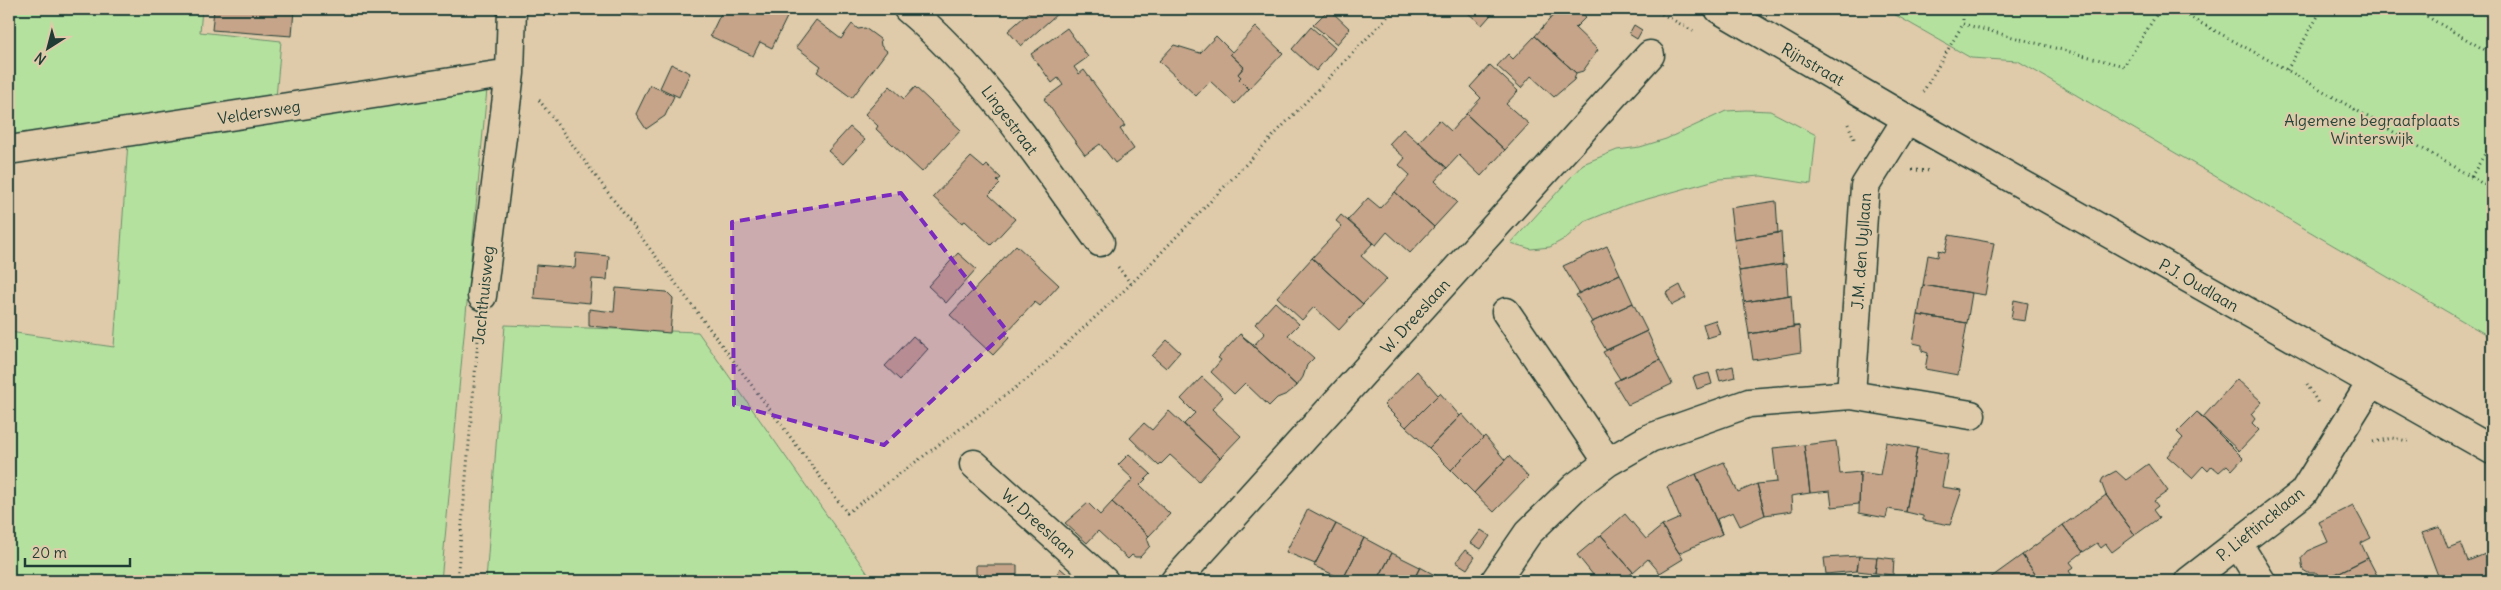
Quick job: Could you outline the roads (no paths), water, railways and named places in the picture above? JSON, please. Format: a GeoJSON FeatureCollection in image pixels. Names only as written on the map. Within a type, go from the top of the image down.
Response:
{"type":"FeatureCollection","features":[{"type":"Feature","properties":{"kind":"street","name":"Jachthuisweg"},"geometry":{"type":"LineString","coordinates":[[482,296],[510,73],[512,9]]}},
{"type":"Feature","properties":{"kind":"street","name":"Lingestraat"},"geometry":{"type":"LineString","coordinates":[[908,9],[938,34],[971,69],[1100,242]]}},
{"type":"Feature","properties":{"kind":"street","name":"Rijnstraat"},"geometry":{"type":"LineString","coordinates":[[1718,9],[1906,119]]}},
{"type":"Feature","properties":{"kind":"street","name":"W. Dreeslaan"},"geometry":{"type":"LineString","coordinates":[[1180,580],[1650,55]]}},
{"type":"Feature","properties":{"kind":"street","name":"Veldersweg"},"geometry":{"type":"LineString","coordinates":[[9,150],[510,73]]}},
{"type":"Feature","properties":{"kind":"street","name":"P.J. Oudlaan"},"geometry":{"type":"LineString","coordinates":[[1906,119],[2492,450]]}},
{"type":"Feature","properties":{"kind":"street","name":"J.M. den Uyllaan"},"geometry":{"type":"LineString","coordinates":[[1851,395],[1865,186],[1906,119]]}},
{"type":"Feature","properties":{"kind":"street"},"geometry":{"type":"LineString","coordinates":[[1506,312],[1608,462]]}},
{"type":"Feature","properties":{"kind":"street","name":"P. Lieftincklaan"},"geometry":{"type":"LineString","coordinates":[[2189,581],[2303,493],[2371,383]]}},
{"type":"Feature","properties":{"kind":"street"},"geometry":{"type":"LineString","coordinates":[[1495,581],[1528,532],[1575,487],[1608,462],[1650,438],[1749,403],[1851,395],[1971,415]]}},
{"type":"Feature","properties":{"kind":"street","name":"W. Dreeslaan"},"geometry":{"type":"LineString","coordinates":[[974,464],[1104,581]]}},
{"type":"Feature","properties":{"kind":"street"},"geometry":{"type":"LineString","coordinates":[[2238,544],[2261,581]]}},
{"type":"Feature","properties":{"kind":"park label","name":"Algemene begraafplaats Winterswijk"},"geometry":{"type":"Point","coordinates":[2372,129]}}]}
